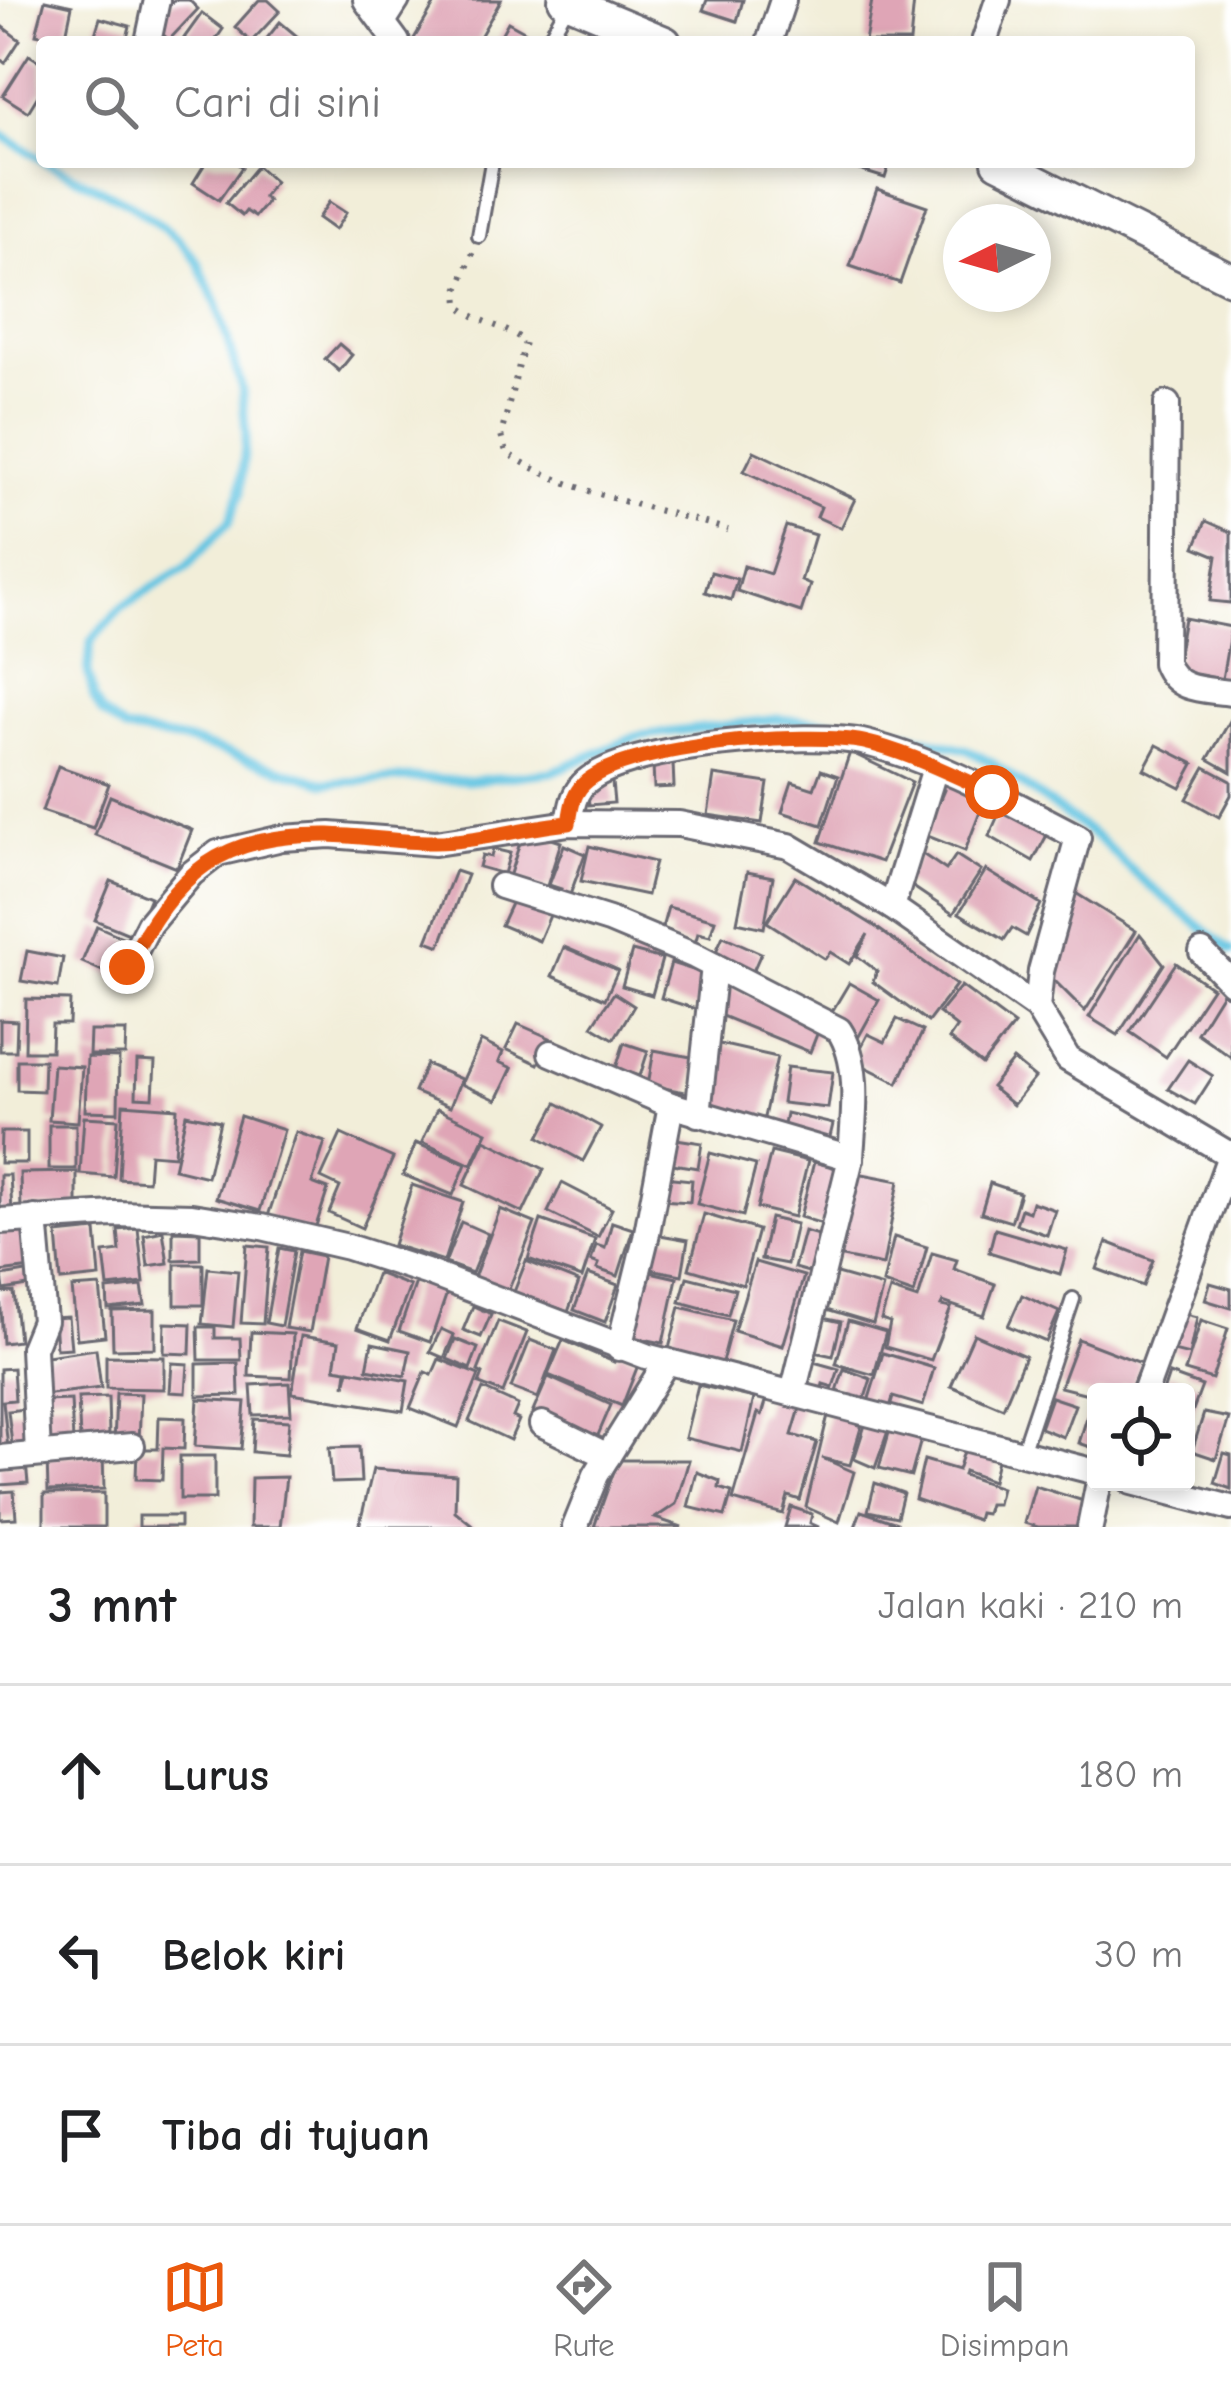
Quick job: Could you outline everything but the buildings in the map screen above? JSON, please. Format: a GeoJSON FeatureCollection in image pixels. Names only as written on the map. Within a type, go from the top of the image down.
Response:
{"type":"FeatureCollection","features":[{"type":"Feature","properties":{"kind":"street"},"geometry":{"type":"LineString","coordinates":[[149,36],[157,0]]}},
{"type":"Feature","properties":{"kind":"street"},"geometry":{"type":"LineString","coordinates":[[366,0],[390,32]]}},
{"type":"Feature","properties":{"kind":"street"},"geometry":{"type":"LineString","coordinates":[[390,32],[398,0]]}},
{"type":"Feature","properties":{"kind":"street"},"geometry":{"type":"LineString","coordinates":[[771,36],[784,0]]}},
{"type":"Feature","properties":{"kind":"street"},"geometry":{"type":"LineString","coordinates":[[986,36],[998,0]]}},
{"type":"Feature","properties":{"kind":"street"},"geometry":{"type":"LineString","coordinates":[[566,2],[649,36]]}},
{"type":"Feature","properties":{"kind":"street"},"geometry":{"type":"LineString","coordinates":[[1010,168],[1231,279]]}},
{"type":"Feature","properties":{"kind":"street"},"geometry":{"type":"LineString","coordinates":[[1167,404],[1165,663],[1170,677],[1183,686],[1231,693]]}},
{"type":"Feature","properties":{"kind":"street"},"geometry":{"type":"LineString","coordinates":[[569,823],[580,787],[594,776],[663,753],[720,742],[864,742],[935,768],[1078,837],[1041,971],[1037,1008]]}},
{"type":"Feature","properties":{"kind":"street"},"geometry":{"type":"LineString","coordinates":[[892,907],[935,768]]}},
{"type":"Feature","properties":{"kind":"street"},"geometry":{"type":"LineString","coordinates":[[127,967],[149,924],[191,874],[218,854],[282,838],[330,835],[435,843],[569,823],[680,824],[789,846],[892,907],[1037,1008],[1068,1058],[1231,1154],[1148,1383]]}},
{"type":"Feature","properties":{"kind":"street"},"geometry":{"type":"LineString","coordinates":[[501,886],[609,920],[714,966],[839,1030],[846,1040],[852,1071],[851,1158],[793,1393]]}},
{"type":"Feature","properties":{"kind":"street"},"geometry":{"type":"LineString","coordinates":[[1202,952],[1231,982]]}},
{"type":"Feature","properties":{"kind":"street"},"geometry":{"type":"LineString","coordinates":[[698,1114],[714,966]]}},
{"type":"Feature","properties":{"kind":"street"},"geometry":{"type":"LineString","coordinates":[[551,1054],[671,1106],[851,1158]]}},
{"type":"Feature","properties":{"kind":"street"},"geometry":{"type":"LineString","coordinates":[[620,1348],[671,1106]]}},
{"type":"Feature","properties":{"kind":"street"},"geometry":{"type":"LineString","coordinates":[[0,1221],[114,1214],[192,1216],[262,1227],[426,1272],[620,1348],[1087,1470]]}},
{"type":"Feature","properties":{"kind":"street"},"geometry":{"type":"LineString","coordinates":[[35,1218],[44,1321],[33,1348],[38,1454]]}},
{"type":"Feature","properties":{"kind":"street"},"geometry":{"type":"LineString","coordinates":[[575,1527],[608,1456],[668,1361]]}},
{"type":"Feature","properties":{"kind":"street"},"geometry":{"type":"LineString","coordinates":[[542,1424],[608,1456]]}},
{"type":"Feature","properties":{"kind":"street"},"geometry":{"type":"LineString","coordinates":[[0,1458],[132,1446]]}},
{"type":"Feature","properties":{"kind":"street"},"geometry":{"type":"LineString","coordinates":[[1090,1527],[1097,1491]]}},
{"type":"Feature","properties":{"kind":"street"},"geometry":{"type":"LineString","coordinates":[[1166,1491],[1231,1508]]}},
{"type":"Feature","properties":{"kind":"lane"},"geometry":{"type":"LineString","coordinates":[[550,36],[566,2]]}},
{"type":"Feature","properties":{"kind":"lane"},"geometry":{"type":"LineString","coordinates":[[479,236],[491,168]]}},
{"type":"Feature","properties":{"kind":"lane"},"geometry":{"type":"LineString","coordinates":[[1022,1453],[1073,1299]]}},
{"type":"Feature","properties":{"kind":"path"},"geometry":{"type":"LineString","coordinates":[[479,236],[458,290],[459,305],[470,316],[525,342],[501,435],[506,452],[543,472],[650,511],[728,530]]}},
{"type":"Feature","properties":{"kind":"waterway"},"geometry":{"type":"LineString","coordinates":[[0,134],[36,156]]}},
{"type":"Feature","properties":{"kind":"waterway"},"geometry":{"type":"LineString","coordinates":[[57,168],[129,203],[178,239],[197,261],[217,305],[242,389],[246,434],[240,494],[229,522],[187,566],[121,608],[91,641],[88,672],[94,699],[102,713],[124,730],[192,742],[325,783],[411,778],[468,781],[552,772],[638,736],[777,719],[848,723],[909,734],[968,750],[994,764],[1099,839],[1231,951]]}},
{"type":"Feature","properties":{"kind":"route"},"geometry":{"type":"LineString","coordinates":[[127,967],[149,924],[191,874],[218,854],[282,838],[330,835],[435,843],[569,823],[580,787],[594,776],[663,753],[720,742],[864,742],[992,792]]}}]}
